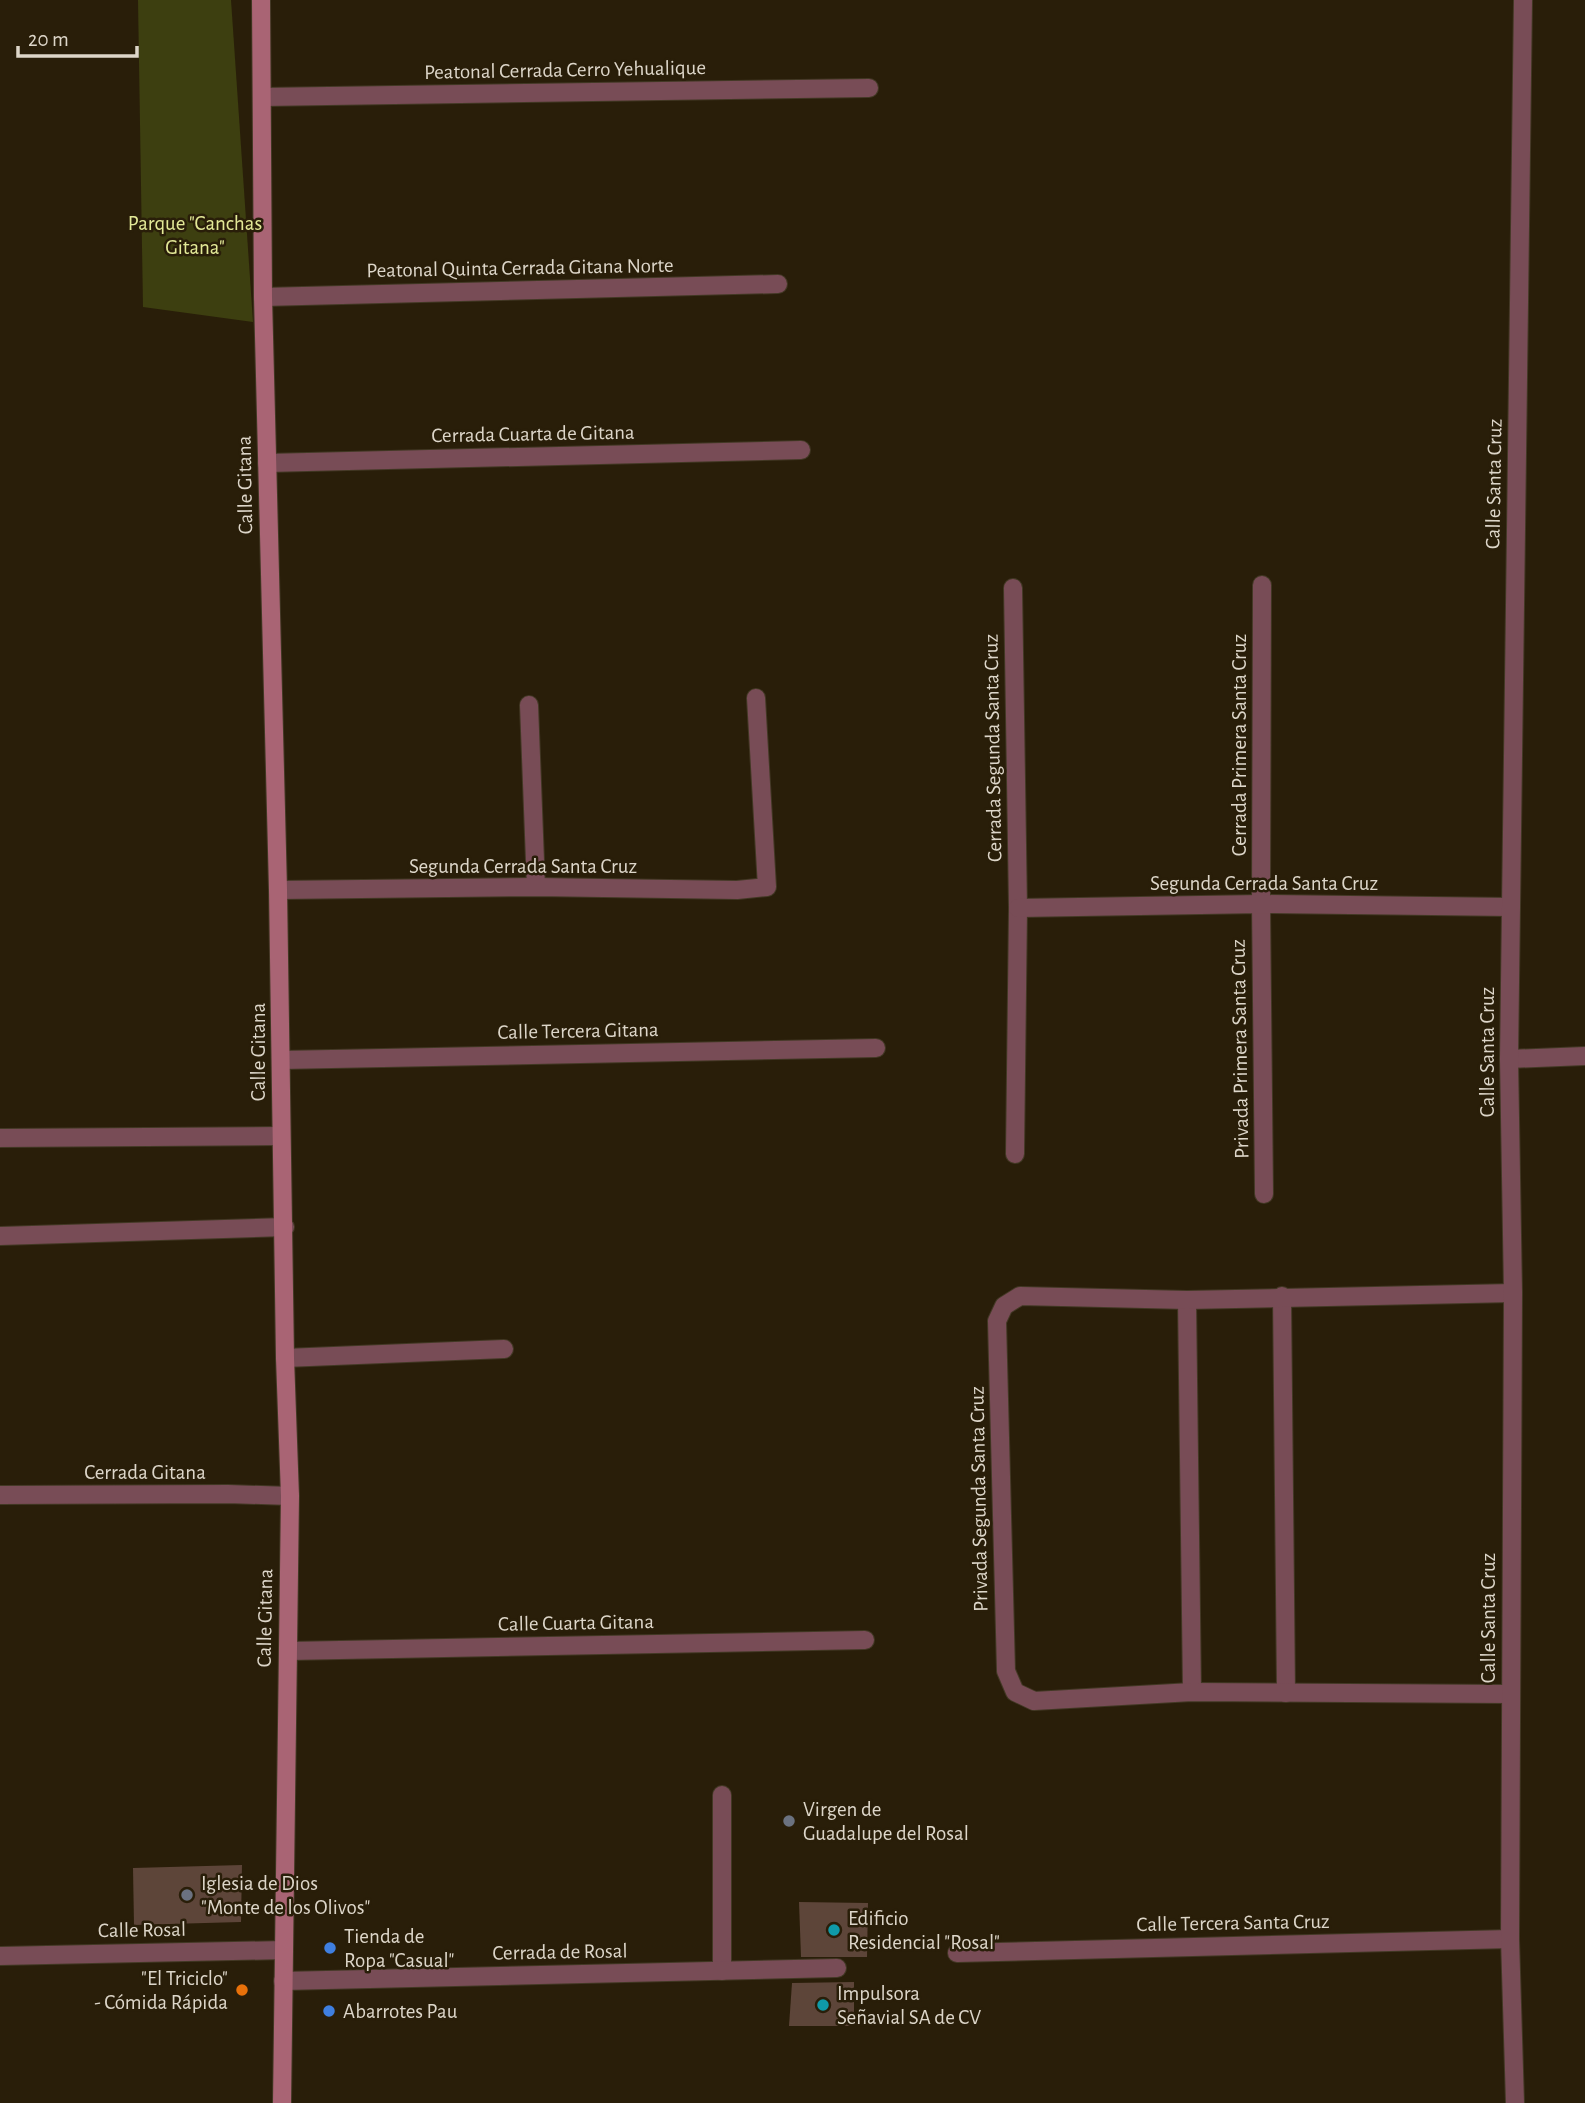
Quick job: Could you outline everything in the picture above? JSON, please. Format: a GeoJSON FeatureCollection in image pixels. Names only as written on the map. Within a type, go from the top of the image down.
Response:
{"type":"FeatureCollection","features":[{"type":"Feature","properties":{"kind":"street","name":"Calle Gitana"},"geometry":{"type":"LineString","coordinates":[[261,0],[263,296],[290,1496],[282,2103]]}},
{"type":"Feature","properties":{"kind":"street","name":"Calle Santa Cruz"},"geometry":{"type":"LineString","coordinates":[[1515,2103],[1510,1939],[1513,1293],[1509,1059],[1523,0]]}},
{"type":"Feature","properties":{"kind":"street","name":"Peatonal Cerrada Cerro Yehualique"},"geometry":{"type":"LineString","coordinates":[[262,97],[869,88]]}},
{"type":"Feature","properties":{"kind":"street","name":"Peatonal Quinta Cerrada Gitana Norte"},"geometry":{"type":"LineString","coordinates":[[263,296],[778,285]]}},
{"type":"Feature","properties":{"kind":"street","name":"Cerrada Cuarta de Gitana"},"geometry":{"type":"LineString","coordinates":[[267,463],[801,450]]}},
{"type":"Feature","properties":{"kind":"street","name":"Cerrada Primera Santa Cruz"},"geometry":{"type":"LineString","coordinates":[[1261,904],[1262,585]]}},
{"type":"Feature","properties":{"kind":"street","name":"Cerrada Segunda Santa Cruz"},"geometry":{"type":"LineString","coordinates":[[1013,588],[1018,908]]}},
{"type":"Feature","properties":{"kind":"street","name":"Segunda Cerrada Santa Cruz"},"geometry":{"type":"LineString","coordinates":[[278,890],[536,887],[737,890],[767,887],[756,698]]}},
{"type":"Feature","properties":{"kind":"street"},"geometry":{"type":"LineString","coordinates":[[529,705],[536,887]]}},
{"type":"Feature","properties":{"kind":"street","name":"Segunda Cerrada Santa Cruz"},"geometry":{"type":"LineString","coordinates":[[1018,908],[1261,904],[1511,907]]}},
{"type":"Feature","properties":{"kind":"street","name":"Privada Primera Santa Cruz"},"geometry":{"type":"LineString","coordinates":[[1261,904],[1264,1194]]}},
{"type":"Feature","properties":{"kind":"street"},"geometry":{"type":"LineString","coordinates":[[1015,1154],[1018,908]]}},
{"type":"Feature","properties":{"kind":"street","name":"Calle Tercera Gitana"},"geometry":{"type":"LineString","coordinates":[[281,1060],[876,1048]]}},
{"type":"Feature","properties":{"kind":"street"},"geometry":{"type":"LineString","coordinates":[[1509,1059],[1585,1056]]}},
{"type":"Feature","properties":{"kind":"street"},"geometry":{"type":"LineString","coordinates":[[0,1138],[281,1136]]}},
{"type":"Feature","properties":{"kind":"street"},"geometry":{"type":"LineString","coordinates":[[0,1236],[285,1227]]}},
{"type":"Feature","properties":{"kind":"street"},"geometry":{"type":"LineString","coordinates":[[1510,1694],[1192,1692],[1187,1300],[1513,1293]]}},
{"type":"Feature","properties":{"kind":"street","name":"Privada Segunda Santa Cruz"},"geometry":{"type":"LineString","coordinates":[[1187,1300],[1020,1296],[1004,1306],[997,1321],[1006,1671],[1015,1692],[1034,1701],[1192,1692]]}},
{"type":"Feature","properties":{"kind":"street"},"geometry":{"type":"LineString","coordinates":[[1282,1296],[1286,1693]]}},
{"type":"Feature","properties":{"kind":"street"},"geometry":{"type":"LineString","coordinates":[[285,1358],[504,1349]]}},
{"type":"Feature","properties":{"kind":"street","name":"Cerrada Gitana"},"geometry":{"type":"LineString","coordinates":[[0,1495],[290,1496]]}},
{"type":"Feature","properties":{"kind":"street","name":"Calle Cuarta Gitana"},"geometry":{"type":"LineString","coordinates":[[288,1651],[866,1640]]}},
{"type":"Feature","properties":{"kind":"street"},"geometry":{"type":"LineString","coordinates":[[722,1795],[722,1971]]}},
{"type":"Feature","properties":{"kind":"street","name":"Calle Tercera Santa Cruz"},"geometry":{"type":"LineString","coordinates":[[957,1953],[1510,1939]]}},
{"type":"Feature","properties":{"kind":"street","name":"Calle Rosal"},"geometry":{"type":"LineString","coordinates":[[0,1956],[284,1950]]}},
{"type":"Feature","properties":{"kind":"street","name":"Cerrada de Rosal"},"geometry":{"type":"LineString","coordinates":[[283,1981],[837,1968]]}},
{"type":"Feature","properties":{"kind":"green space","name":"Parque \"Canchas Gitana\""},"geometry":{"type":"Polygon","coordinates":[[[138,0],[231,0],[253,322],[143,307],[138,0]]]}},
{"type":"Feature","properties":{"kind":"building","name":"Iglesia de Dios \"Monte de los Olivos\""},"geometry":{"type":"Polygon","coordinates":[[[242,1865],[241,1922],[134,1925],[133,1868],[242,1865]]]}},
{"type":"Feature","properties":{"kind":"building","name":"Edificio Residencial \"Rosal\""},"geometry":{"type":"Polygon","coordinates":[[[799,1902],[868,1903],[867,1957],[801,1957],[799,1902]]]}},
{"type":"Feature","properties":{"kind":"building","name":"Impulsora Señavial SA de CV"},"geometry":{"type":"Polygon","coordinates":[[[854,1982],[854,2026],[789,2026],[792,1983],[854,1982]]]}},
{"type":"Feature","properties":{"kind":"place","name":"Virgen de Guadalupe del Rosal"},"geometry":{"type":"Point","coordinates":[789,1821]}},
{"type":"Feature","properties":{"kind":"place","name":"Iglesia de Dios \"Monte de los Olivos\""},"geometry":{"type":"Point","coordinates":[187,1895]}},
{"type":"Feature","properties":{"kind":"place","name":"Edificio Residencial \"Rosal\""},"geometry":{"type":"Point","coordinates":[834,1930]}},
{"type":"Feature","properties":{"kind":"place","name":"Tienda de Ropa \"Casual\""},"geometry":{"type":"Point","coordinates":[330,1948]}},
{"type":"Feature","properties":{"kind":"place","name":"\"El Triciclo\" - Cómida Rápida"},"geometry":{"type":"Point","coordinates":[242,1990]}},
{"type":"Feature","properties":{"kind":"place","name":"Impulsora Señavial SA de CV"},"geometry":{"type":"Point","coordinates":[823,2005]}},
{"type":"Feature","properties":{"kind":"place","name":"Abarrotes Pau"},"geometry":{"type":"Point","coordinates":[329,2011]}}]}
